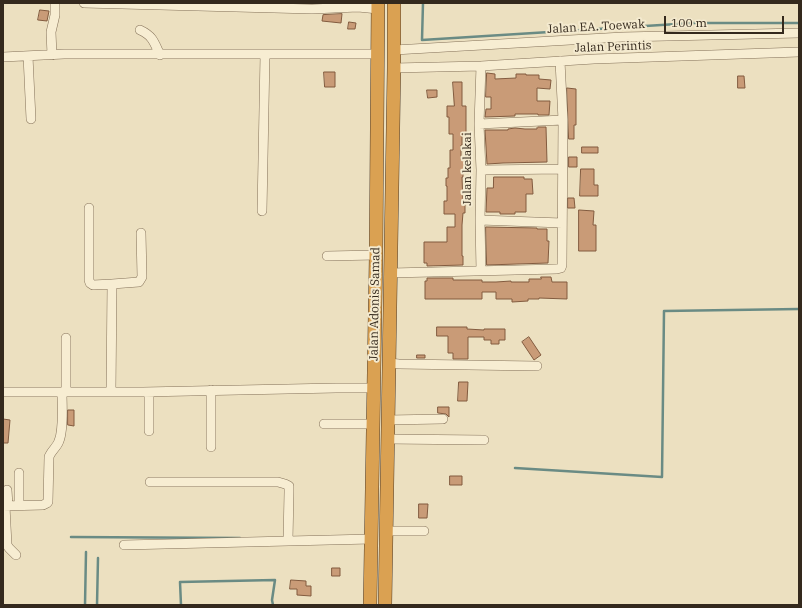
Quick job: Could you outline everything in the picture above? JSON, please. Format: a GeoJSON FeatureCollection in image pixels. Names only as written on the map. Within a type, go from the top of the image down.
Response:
{"type":"FeatureCollection","features":[{"type":"Feature","properties":{"kind":"highway"},"geometry":{"type":"LineString","coordinates":[[385,605],[387,438],[394,363],[394,3]]}},
{"type":"Feature","properties":{"kind":"highway","name":"Jalan Adonis Samad"},"geometry":{"type":"LineString","coordinates":[[370,605],[376,255],[378,6]]}},
{"type":"Feature","properties":{"kind":"street"},"geometry":{"type":"LineString","coordinates":[[52,55],[51,32],[55,16],[55,3]]}},
{"type":"Feature","properties":{"kind":"street"},"geometry":{"type":"LineString","coordinates":[[84,3],[312,9],[378,6]]}},
{"type":"Feature","properties":{"kind":"street"},"geometry":{"type":"LineString","coordinates":[[140,30],[148,34],[160,55]]}},
{"type":"Feature","properties":{"kind":"street","name":"Jalan EA. Toewak"},"geometry":{"type":"LineString","coordinates":[[394,50],[623,37],[799,33]]}},
{"type":"Feature","properties":{"kind":"street","name":"Jalan Perintis"},"geometry":{"type":"LineString","coordinates":[[394,68],[481,66],[602,58],[799,52]]}},
{"type":"Feature","properties":{"kind":"street"},"geometry":{"type":"LineString","coordinates":[[3,57],[52,55],[378,54]]}},
{"type":"Feature","properties":{"kind":"street"},"geometry":{"type":"LineString","coordinates":[[262,211],[265,55]]}},
{"type":"Feature","properties":{"kind":"street"},"geometry":{"type":"LineString","coordinates":[[28,56],[31,119]]}},
{"type":"Feature","properties":{"kind":"street"},"geometry":{"type":"LineString","coordinates":[[395,273],[561,268],[562,120],[560,61]]}},
{"type":"Feature","properties":{"kind":"street","name":"Jalan kelakai"},"geometry":{"type":"LineString","coordinates":[[481,66],[479,124],[481,170],[481,271]]}},
{"type":"Feature","properties":{"kind":"street"},"geometry":{"type":"LineString","coordinates":[[479,124],[562,120]]}},
{"type":"Feature","properties":{"kind":"street"},"geometry":{"type":"LineString","coordinates":[[481,170],[562,169]]}},
{"type":"Feature","properties":{"kind":"street"},"geometry":{"type":"LineString","coordinates":[[89,208],[89,280],[93,285],[139,282],[142,277],[142,233]]}},
{"type":"Feature","properties":{"kind":"street"},"geometry":{"type":"LineString","coordinates":[[480,220],[562,223]]}},
{"type":"Feature","properties":{"kind":"street"},"geometry":{"type":"LineString","coordinates":[[327,256],[376,255]]}},
{"type":"Feature","properties":{"kind":"street"},"geometry":{"type":"LineString","coordinates":[[111,392],[112,284]]}},
{"type":"Feature","properties":{"kind":"street"},"geometry":{"type":"LineString","coordinates":[[5,506],[43,505],[48,502],[49,457],[50,453],[56,447],[61,434],[66,338]]}},
{"type":"Feature","properties":{"kind":"street"},"geometry":{"type":"LineString","coordinates":[[394,363],[537,366]]}},
{"type":"Feature","properties":{"kind":"street"},"geometry":{"type":"LineString","coordinates":[[3,392],[149,392],[374,388]]}},
{"type":"Feature","properties":{"kind":"street"},"geometry":{"type":"LineString","coordinates":[[211,390],[211,447]]}},
{"type":"Feature","properties":{"kind":"street"},"geometry":{"type":"LineString","coordinates":[[149,392],[149,431]]}},
{"type":"Feature","properties":{"kind":"street"},"geometry":{"type":"LineString","coordinates":[[388,420],[443,419]]}},
{"type":"Feature","properties":{"kind":"street"},"geometry":{"type":"LineString","coordinates":[[324,424],[372,424]]}},
{"type":"Feature","properties":{"kind":"street"},"geometry":{"type":"LineString","coordinates":[[387,438],[484,440]]}},
{"type":"Feature","properties":{"kind":"street"},"geometry":{"type":"LineString","coordinates":[[19,473],[20,505]]}},
{"type":"Feature","properties":{"kind":"street"},"geometry":{"type":"LineString","coordinates":[[150,482],[278,482],[285,484],[289,486],[288,541]]}},
{"type":"Feature","properties":{"kind":"street"},"geometry":{"type":"LineString","coordinates":[[7,490],[5,506],[7,545],[16,555]]}},
{"type":"Feature","properties":{"kind":"street"},"geometry":{"type":"LineString","coordinates":[[386,531],[422,531]]}},
{"type":"Feature","properties":{"kind":"street"},"geometry":{"type":"LineString","coordinates":[[124,545],[371,539]]}},
{"type":"Feature","properties":{"kind":"building"},"geometry":{"type":"Polygon","coordinates":[[[40,10],[49,11],[47,21],[38,20],[40,10]]]}},
{"type":"Feature","properties":{"kind":"building"},"geometry":{"type":"Polygon","coordinates":[[[342,14],[341,23],[322,21],[323,15],[342,14]]]}},
{"type":"Feature","properties":{"kind":"building"},"geometry":{"type":"Polygon","coordinates":[[[349,22],[356,23],[355,29],[348,29],[349,22]]]}},
{"type":"Feature","properties":{"kind":"building"},"geometry":{"type":"Polygon","coordinates":[[[324,72],[335,72],[335,87],[325,87],[324,72]]]}},
{"type":"Feature","properties":{"kind":"building"},"geometry":{"type":"Polygon","coordinates":[[[487,73],[495,74],[495,79],[516,78],[516,74],[526,74],[539,75],[539,79],[551,80],[550,89],[537,88],[537,101],[550,101],[549,115],[515,114],[515,116],[485,117],[486,109],[491,109],[491,97],[486,97],[487,73]]]}},
{"type":"Feature","properties":{"kind":"building"},"geometry":{"type":"Polygon","coordinates":[[[738,76],[744,76],[745,88],[738,88],[738,76]]]}},
{"type":"Feature","properties":{"kind":"building"},"geometry":{"type":"Polygon","coordinates":[[[453,82],[462,82],[462,106],[466,106],[466,134],[462,134],[461,145],[461,160],[465,160],[465,172],[463,172],[462,177],[463,203],[465,203],[465,213],[463,213],[462,225],[463,265],[427,266],[427,263],[424,263],[424,242],[447,242],[447,227],[455,227],[455,214],[444,214],[444,201],[447,201],[446,178],[448,178],[448,168],[450,168],[450,150],[453,150],[453,134],[449,134],[449,117],[447,117],[447,106],[454,106],[453,82]]]}},
{"type":"Feature","properties":{"kind":"building"},"geometry":{"type":"Polygon","coordinates":[[[567,88],[576,89],[576,125],[574,125],[574,139],[569,139],[567,88]]]}},
{"type":"Feature","properties":{"kind":"building"},"geometry":{"type":"Polygon","coordinates":[[[427,90],[437,90],[437,97],[428,98],[427,90]]]}},
{"type":"Feature","properties":{"kind":"building"},"geometry":{"type":"Polygon","coordinates":[[[538,127],[546,127],[547,162],[487,164],[485,130],[508,130],[515,128],[537,129],[538,127]]]}},
{"type":"Feature","properties":{"kind":"building"},"geometry":{"type":"Polygon","coordinates":[[[582,147],[598,147],[598,153],[582,153],[582,147]]]}},
{"type":"Feature","properties":{"kind":"building"},"geometry":{"type":"Polygon","coordinates":[[[569,157],[577,157],[577,167],[569,167],[569,157]]]}},
{"type":"Feature","properties":{"kind":"building"},"geometry":{"type":"Polygon","coordinates":[[[581,169],[594,169],[594,185],[598,185],[598,196],[580,196],[581,169]]]}},
{"type":"Feature","properties":{"kind":"building"},"geometry":{"type":"Polygon","coordinates":[[[494,177],[524,177],[524,179],[532,179],[533,194],[526,194],[526,212],[500,214],[500,212],[486,212],[487,188],[493,188],[494,177]]]}},
{"type":"Feature","properties":{"kind":"building"},"geometry":{"type":"Polygon","coordinates":[[[568,198],[574,198],[575,208],[568,208],[568,198]]]}},
{"type":"Feature","properties":{"kind":"building"},"geometry":{"type":"Polygon","coordinates":[[[579,210],[594,211],[593,225],[596,225],[596,251],[579,251],[579,210]]]}},
{"type":"Feature","properties":{"kind":"building"},"geometry":{"type":"Polygon","coordinates":[[[486,227],[547,229],[547,241],[549,241],[548,263],[487,265],[486,227]]]}},
{"type":"Feature","properties":{"kind":"building"},"geometry":{"type":"Polygon","coordinates":[[[541,277],[551,277],[552,282],[567,282],[567,299],[539,298],[528,299],[528,301],[512,302],[512,299],[496,299],[496,292],[482,292],[482,299],[425,299],[425,281],[427,281],[427,278],[482,280],[482,282],[529,282],[529,279],[541,279],[541,277]]]}},
{"type":"Feature","properties":{"kind":"building"},"geometry":{"type":"Polygon","coordinates":[[[437,327],[467,327],[467,329],[484,330],[505,329],[505,340],[499,340],[499,344],[491,344],[491,340],[484,340],[484,337],[468,337],[468,359],[453,359],[453,353],[448,353],[448,336],[437,336],[437,327]]]}},
{"type":"Feature","properties":{"kind":"building"},"geometry":{"type":"Polygon","coordinates":[[[529,337],[541,355],[534,360],[522,342],[529,337]]]}},
{"type":"Feature","properties":{"kind":"building"},"geometry":{"type":"Polygon","coordinates":[[[417,355],[425,355],[425,358],[417,358],[417,355]]]}},
{"type":"Feature","properties":{"kind":"building"},"geometry":{"type":"Polygon","coordinates":[[[459,382],[468,382],[467,401],[458,401],[459,382]]]}},
{"type":"Feature","properties":{"kind":"building"},"geometry":{"type":"Polygon","coordinates":[[[438,407],[449,407],[449,417],[446,414],[438,413],[438,407]]]}},
{"type":"Feature","properties":{"kind":"building"},"geometry":{"type":"Polygon","coordinates":[[[68,410],[74,410],[74,426],[68,425],[68,410]]]}},
{"type":"Feature","properties":{"kind":"building"},"geometry":{"type":"Polygon","coordinates":[[[3,419],[10,420],[8,443],[3,443],[3,419]]]}},
{"type":"Feature","properties":{"kind":"building"},"geometry":{"type":"Polygon","coordinates":[[[450,476],[462,476],[462,485],[450,485],[450,476]]]}},
{"type":"Feature","properties":{"kind":"building"},"geometry":{"type":"Polygon","coordinates":[[[419,504],[428,504],[427,518],[419,518],[419,504]]]}},
{"type":"Feature","properties":{"kind":"building"},"geometry":{"type":"Polygon","coordinates":[[[332,568],[340,568],[340,576],[332,576],[332,568]]]}},
{"type":"Feature","properties":{"kind":"building"},"geometry":{"type":"Polygon","coordinates":[[[291,580],[306,581],[306,586],[311,586],[311,596],[297,595],[297,589],[290,589],[291,580]]]}},
{"type":"Feature","properties":{"kind":"waterway"},"geometry":{"type":"LineString","coordinates":[[423,3],[422,40],[693,23],[799,23]]}},
{"type":"Feature","properties":{"kind":"waterway"},"geometry":{"type":"LineString","coordinates":[[515,468],[662,477],[664,311],[799,309]]}},
{"type":"Feature","properties":{"kind":"waterway"},"geometry":{"type":"LineString","coordinates":[[71,537],[240,538]]}},
{"type":"Feature","properties":{"kind":"waterway"},"geometry":{"type":"LineString","coordinates":[[85,605],[86,552]]}},
{"type":"Feature","properties":{"kind":"waterway"},"geometry":{"type":"LineString","coordinates":[[97,605],[98,558]]}},
{"type":"Feature","properties":{"kind":"waterway"},"geometry":{"type":"LineString","coordinates":[[181,605],[180,582],[275,580],[272,600],[273,605]]}}]}
